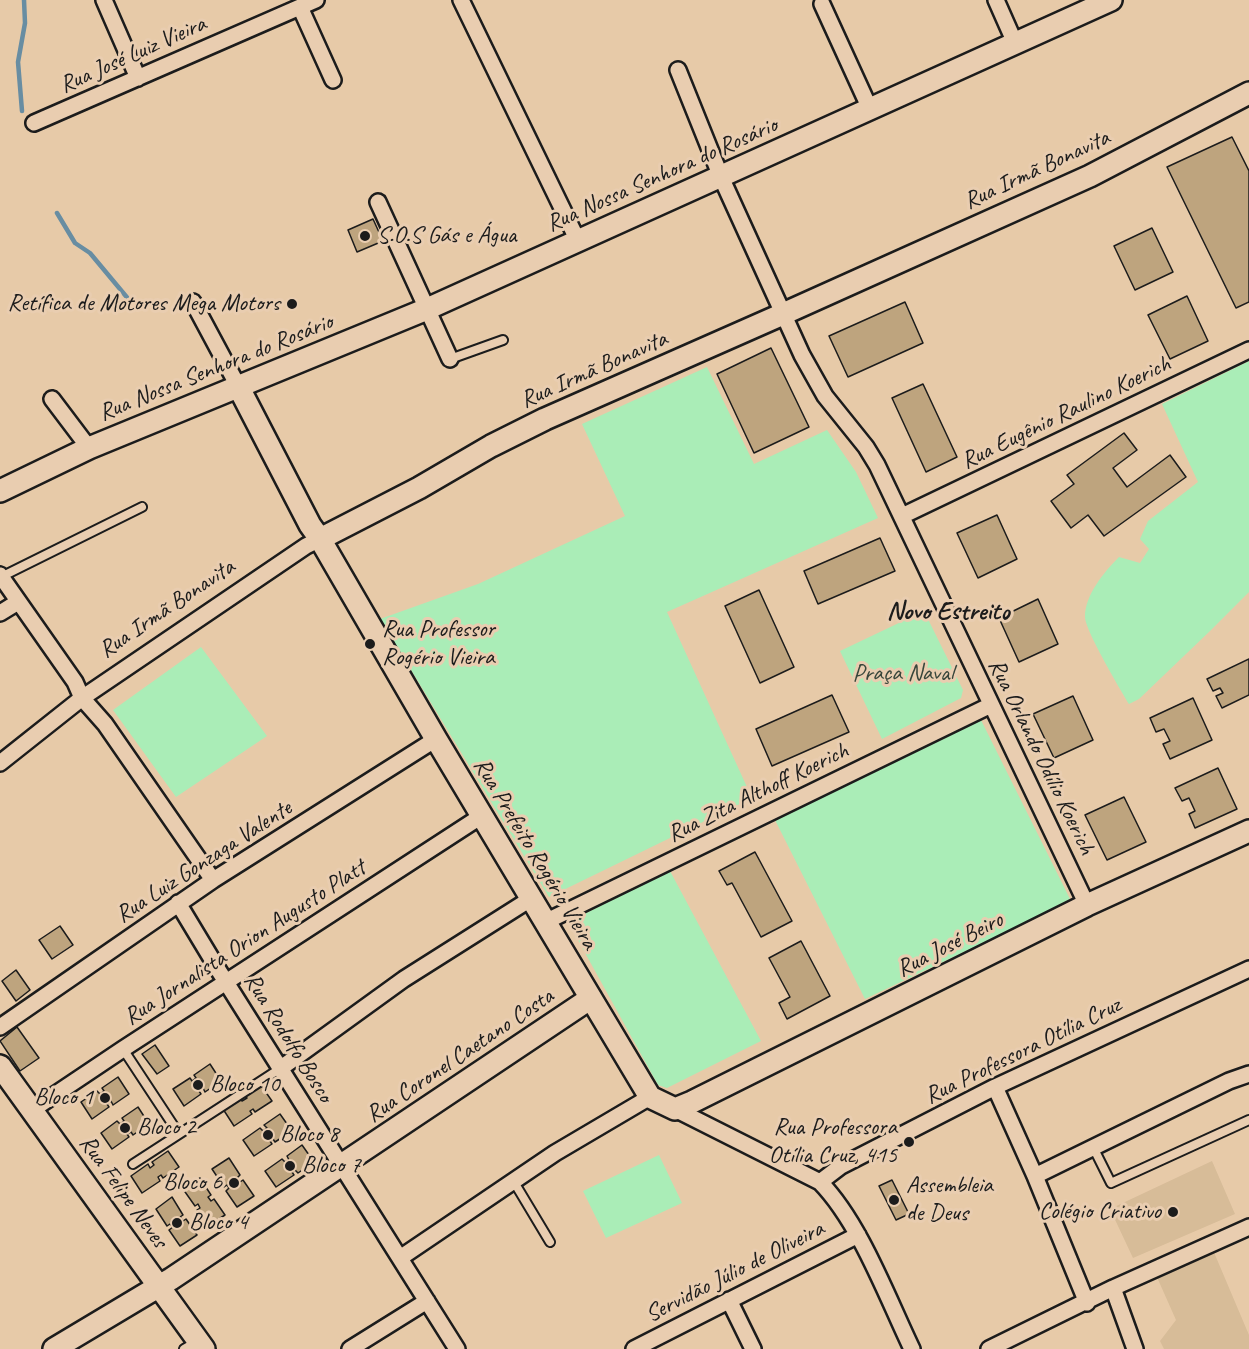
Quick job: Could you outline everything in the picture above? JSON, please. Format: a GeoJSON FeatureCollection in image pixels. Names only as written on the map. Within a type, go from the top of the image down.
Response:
{"type":"FeatureCollection","features":[{"type":"Feature","properties":{"kind":"street"},"geometry":{"type":"LineString","coordinates":[[104,0],[138,78]]}},
{"type":"Feature","properties":{"kind":"street","name":"Rua José Luiz Vieira"},"geometry":{"type":"LineString","coordinates":[[34,123],[316,0]]}},
{"type":"Feature","properties":{"kind":"street"},"geometry":{"type":"LineString","coordinates":[[461,0],[578,241]]}},
{"type":"Feature","properties":{"kind":"street"},"geometry":{"type":"LineString","coordinates":[[996,0],[1015,43]]}},
{"type":"Feature","properties":{"kind":"street","name":"Rua Nossa Senhora do Rosário"},"geometry":{"type":"LineString","coordinates":[[0,491],[89,448],[427,309],[1111,0]]}},
{"type":"Feature","properties":{"kind":"street"},"geometry":{"type":"LineString","coordinates":[[822,4],[870,109]]}},
{"type":"Feature","properties":{"kind":"street"},"geometry":{"type":"LineString","coordinates":[[300,7],[333,80]]}},
{"type":"Feature","properties":{"kind":"street","name":"Rua Orlando Odílio Koerich"},"geometry":{"type":"LineString","coordinates":[[678,70],[721,177],[812,376],[872,456],[1087,905]]}},
{"type":"Feature","properties":{"kind":"street","name":"Rua Irmã Bonavita"},"geometry":{"type":"LineString","coordinates":[[0,763],[82,698],[306,546],[419,488],[491,446],[545,419],[1090,176],[1249,93]]}},
{"type":"Feature","properties":{"kind":"street"},"geometry":{"type":"LineString","coordinates":[[378,202],[450,359]]}},
{"type":"Feature","properties":{"kind":"street","name":"Rua Prefeito Rogério Vieira"},"geometry":{"type":"LineString","coordinates":[[193,302],[310,525],[650,1097]]}},
{"type":"Feature","properties":{"kind":"street","name":"Rua Eugênio Raulino Koerich"},"geometry":{"type":"LineString","coordinates":[[902,516],[1249,350]]}},
{"type":"Feature","properties":{"kind":"street"},"geometry":{"type":"LineString","coordinates":[[52,399],[89,448]]}},
{"type":"Feature","properties":{"kind":"street"},"geometry":{"type":"LineString","coordinates":[[1,576],[75,682],[82,698],[105,724],[213,880]]}},
{"type":"Feature","properties":{"kind":"street"},"geometry":{"type":"LineString","coordinates":[[0,613],[18,602]]}},
{"type":"Feature","properties":{"kind":"street","name":"Rua Zita Althoff Koerich"},"geometry":{"type":"LineString","coordinates":[[545,922],[991,705]]}},
{"type":"Feature","properties":{"kind":"street","name":"Rua Luiz Gonzaga Valente"},"geometry":{"type":"LineString","coordinates":[[0,1027],[178,903],[436,739]]}},
{"type":"Feature","properties":{"kind":"street","name":"Rua Jornalista Orion Augusto Platt"},"geometry":{"type":"LineString","coordinates":[[32,1110],[483,816]]}},
{"type":"Feature","properties":{"kind":"street","name":"Rua José Beiro"},"geometry":{"type":"LineString","coordinates":[[675,1109],[1087,905],[1249,831]]}},
{"type":"Feature","properties":{"kind":"street"},"geometry":{"type":"LineString","coordinates":[[281,1068],[404,979],[532,898]]}},
{"type":"Feature","properties":{"kind":"street","name":"Rua Rodolfo Bosco"},"geometry":{"type":"LineString","coordinates":[[178,903],[457,1349]]}},
{"type":"Feature","properties":{"kind":"street","name":"Rua Professora Otília Cruz"},"geometry":{"type":"LineString","coordinates":[[820,1182],[842,1166],[995,1087],[1249,969]]}},
{"type":"Feature","properties":{"kind":"street","name":"Rua Coronel Caetano Costa"},"geometry":{"type":"LineString","coordinates":[[54,1349],[159,1286],[591,998]]}},
{"type":"Feature","properties":{"kind":"street","name":"Rua Felipe Neves"},"geometry":{"type":"LineString","coordinates":[[0,1066],[159,1286],[195,1346]]}},
{"type":"Feature","properties":{"kind":"street"},"geometry":{"type":"LineString","coordinates":[[1035,1176],[1094,1149],[1228,1081],[1249,1074]]}},
{"type":"Feature","properties":{"kind":"street"},"geometry":{"type":"LineString","coordinates":[[995,1087],[1035,1176],[1087,1303]]}},
{"type":"Feature","properties":{"kind":"street"},"geometry":{"type":"LineString","coordinates":[[400,1258],[555,1153],[650,1097],[820,1182],[834,1197],[858,1235],[912,1349]]}},
{"type":"Feature","properties":{"kind":"street"},"geometry":{"type":"LineString","coordinates":[[989,1349],[1087,1303],[1113,1288],[1249,1227]]}},
{"type":"Feature","properties":{"kind":"street","name":"Servidão Júlio de Oliveira"},"geometry":{"type":"LineString","coordinates":[[634,1349],[858,1235]]}},
{"type":"Feature","properties":{"kind":"street"},"geometry":{"type":"LineString","coordinates":[[1113,1288],[1136,1349]]}},
{"type":"Feature","properties":{"kind":"street"},"geometry":{"type":"LineString","coordinates":[[729,1300],[753,1349]]}},
{"type":"Feature","properties":{"kind":"street"},"geometry":{"type":"LineString","coordinates":[[350,1349],[428,1301]]}},
{"type":"Feature","properties":{"kind":"lane"},"geometry":{"type":"LineString","coordinates":[[450,359],[503,340]]}},
{"type":"Feature","properties":{"kind":"lane"},"geometry":{"type":"LineString","coordinates":[[1,576],[142,507]]}},
{"type":"Feature","properties":{"kind":"lane"},"geometry":{"type":"LineString","coordinates":[[123,1049],[179,1134]]}},
{"type":"Feature","properties":{"kind":"lane"},"geometry":{"type":"LineString","coordinates":[[133,1164],[281,1068]]}},
{"type":"Feature","properties":{"kind":"lane"},"geometry":{"type":"LineString","coordinates":[[1094,1149],[1111,1183],[1249,1120]]}},
{"type":"Feature","properties":{"kind":"lane"},"geometry":{"type":"LineString","coordinates":[[514,1182],[550,1242]]}},
{"type":"Feature","properties":{"kind":"shaded area","name":"Colégio Criativo"},"geometry":{"type":"Polygon","coordinates":[[[1212,1161],[1235,1214],[1133,1258],[1110,1209],[1212,1161]]]}},
{"type":"Feature","properties":{"kind":"shaded area","name":"Colégio Criativo"},"geometry":{"type":"Polygon","coordinates":[[[1213,1250],[1249,1335],[1249,1349],[1164,1349],[1160,1341],[1176,1320],[1156,1275],[1213,1250]]]}},
{"type":"Feature","properties":{"kind":"green space"},"geometry":{"type":"Polygon","coordinates":[[[1249,361],[1249,592],[1139,699],[1129,704],[1087,624],[1085,617],[1088,600],[1102,577],[1119,557],[1140,563],[1149,549],[1140,539],[1148,521],[1198,482],[1162,404],[1249,361]]]}},
{"type":"Feature","properties":{"kind":"green space"},"geometry":{"type":"Polygon","coordinates":[[[707,367],[754,464],[827,430],[856,472],[878,518],[667,612],[752,798],[549,897],[380,619],[478,584],[625,516],[582,424],[707,367]]]}},
{"type":"Feature","properties":{"kind":"green space","name":"Praça Naval"},"geometry":{"type":"Polygon","coordinates":[[[924,611],[963,690],[961,698],[882,739],[840,651],[924,611]]]}},
{"type":"Feature","properties":{"kind":"green space"},"geometry":{"type":"Polygon","coordinates":[[[201,647],[267,736],[176,797],[113,710],[201,647]]]}},
{"type":"Feature","properties":{"kind":"green space"},"geometry":{"type":"Polygon","coordinates":[[[980,718],[1071,901],[865,999],[775,820],[980,718]]]}},
{"type":"Feature","properties":{"kind":"green space"},"geometry":{"type":"Polygon","coordinates":[[[670,871],[761,1041],[667,1088],[658,1085],[568,922],[670,871]]]}},
{"type":"Feature","properties":{"kind":"green space"},"geometry":{"type":"Polygon","coordinates":[[[659,1155],[682,1203],[606,1238],[583,1191],[659,1155]]]}},
{"type":"Feature","properties":{"kind":"building"},"geometry":{"type":"Polygon","coordinates":[[[1232,137],[1249,171],[1249,302],[1236,308],[1167,167],[1232,137]]]}},
{"type":"Feature","properties":{"kind":"building","name":"S.O.S Gás e Água"},"geometry":{"type":"Polygon","coordinates":[[[373,219],[383,241],[357,252],[348,230],[373,219]]]}},
{"type":"Feature","properties":{"kind":"building"},"geometry":{"type":"Polygon","coordinates":[[[1152,228],[1173,272],[1135,290],[1114,246],[1152,228]]]}},
{"type":"Feature","properties":{"kind":"building"},"geometry":{"type":"Polygon","coordinates":[[[1187,296],[1208,341],[1170,359],[1148,315],[1187,296]]]}},
{"type":"Feature","properties":{"kind":"building"},"geometry":{"type":"Polygon","coordinates":[[[905,302],[923,343],[848,377],[829,336],[905,302]]]}},
{"type":"Feature","properties":{"kind":"building"},"geometry":{"type":"Polygon","coordinates":[[[771,348],[809,427],[754,453],[717,374],[771,348]]]}},
{"type":"Feature","properties":{"kind":"building"},"geometry":{"type":"Polygon","coordinates":[[[923,384],[957,457],[926,472],[892,398],[923,384]]]}},
{"type":"Feature","properties":{"kind":"building"},"geometry":{"type":"Polygon","coordinates":[[[1124,433],[1137,450],[1113,468],[1127,487],[1170,455],[1186,477],[1104,536],[1088,515],[1071,528],[1051,501],[1074,484],[1067,475],[1124,433]]]}},
{"type":"Feature","properties":{"kind":"building"},"geometry":{"type":"Polygon","coordinates":[[[997,515],[1017,559],[978,578],[957,533],[997,515]]]}},
{"type":"Feature","properties":{"kind":"building"},"geometry":{"type":"Polygon","coordinates":[[[880,538],[895,571],[818,604],[804,571],[880,538]]]}},
{"type":"Feature","properties":{"kind":"building"},"geometry":{"type":"Polygon","coordinates":[[[759,590],[794,667],[760,683],[725,606],[759,590]]]}},
{"type":"Feature","properties":{"kind":"building"},"geometry":{"type":"Polygon","coordinates":[[[1038,599],[1058,644],[1019,662],[999,618],[1038,599]]]}},
{"type":"Feature","properties":{"kind":"building"},"geometry":{"type":"Polygon","coordinates":[[[1249,659],[1249,695],[1222,708],[1216,696],[1223,693],[1220,688],[1213,691],[1207,679],[1249,659]]]}},
{"type":"Feature","properties":{"kind":"building"},"geometry":{"type":"Polygon","coordinates":[[[832,695],[849,732],[772,766],[756,729],[832,695]]]}},
{"type":"Feature","properties":{"kind":"building"},"geometry":{"type":"Polygon","coordinates":[[[1073,696],[1093,740],[1054,758],[1033,714],[1073,696]]]}},
{"type":"Feature","properties":{"kind":"building"},"geometry":{"type":"Polygon","coordinates":[[[1193,698],[1212,740],[1170,759],[1163,744],[1170,741],[1164,729],[1156,732],[1150,718],[1193,698]]]}},
{"type":"Feature","properties":{"kind":"building"},"geometry":{"type":"Polygon","coordinates":[[[1218,768],[1237,809],[1195,828],[1189,814],[1195,811],[1189,798],[1182,801],[1175,788],[1218,768]]]}},
{"type":"Feature","properties":{"kind":"building"},"geometry":{"type":"Polygon","coordinates":[[[1124,797],[1146,842],[1107,860],[1085,815],[1124,797]]]}},
{"type":"Feature","properties":{"kind":"building"},"geometry":{"type":"Polygon","coordinates":[[[755,852],[792,921],[761,937],[732,883],[727,885],[719,871],[755,852]]]}},
{"type":"Feature","properties":{"kind":"building"},"geometry":{"type":"Polygon","coordinates":[[[60,926],[73,945],[52,959],[39,940],[60,926]]]}},
{"type":"Feature","properties":{"kind":"building"},"geometry":{"type":"Polygon","coordinates":[[[801,941],[830,996],[787,1019],[779,1003],[790,997],[769,958],[801,941]]]}},
{"type":"Feature","properties":{"kind":"building"},"geometry":{"type":"Polygon","coordinates":[[[16,970],[30,990],[16,1001],[2,981],[16,970]]]}},
{"type":"Feature","properties":{"kind":"building"},"geometry":{"type":"Polygon","coordinates":[[[17,1027],[39,1058],[20,1071],[0,1041],[17,1027]]]}},
{"type":"Feature","properties":{"kind":"building"},"geometry":{"type":"Polygon","coordinates":[[[155,1045],[169,1066],[157,1074],[142,1054],[155,1045]]]}},
{"type":"Feature","properties":{"kind":"building","name":"Bloco 10"},"geometry":{"type":"Polygon","coordinates":[[[210,1064],[221,1081],[205,1092],[203,1088],[199,1091],[201,1094],[184,1106],[173,1089],[190,1078],[192,1081],[196,1078],[194,1075],[210,1064]]]}},
{"type":"Feature","properties":{"kind":"building","name":"Bloco 1"},"geometry":{"type":"Polygon","coordinates":[[[118,1077],[129,1094],[113,1105],[111,1101],[107,1104],[109,1107],[92,1119],[81,1102],[97,1091],[100,1094],[104,1091],[102,1088],[118,1077]]]}},
{"type":"Feature","properties":{"kind":"building"},"geometry":{"type":"Polygon","coordinates":[[[260,1084],[272,1101],[255,1112],[253,1109],[250,1111],[252,1114],[234,1126],[223,1109],[240,1098],[242,1101],[247,1098],[244,1095],[260,1084]]]}},
{"type":"Feature","properties":{"kind":"building","name":"Bloco 2"},"geometry":{"type":"Polygon","coordinates":[[[138,1107],[149,1124],[133,1135],[131,1132],[127,1134],[129,1137],[112,1149],[101,1133],[117,1121],[120,1124],[124,1121],[122,1118],[138,1107]]]}},
{"type":"Feature","properties":{"kind":"building","name":"Bloco 8"},"geometry":{"type":"Polygon","coordinates":[[[280,1114],[292,1131],[275,1142],[273,1139],[270,1141],[272,1144],[254,1156],[243,1140],[260,1128],[263,1131],[267,1128],[264,1125],[280,1114]]]}},
{"type":"Feature","properties":{"kind":"building","name":"Bloco 7"},"geometry":{"type":"Polygon","coordinates":[[[302,1145],[314,1162],[298,1173],[295,1170],[292,1172],[294,1175],[276,1187],[265,1171],[282,1159],[285,1162],[289,1160],[287,1156],[302,1145]]]}},
{"type":"Feature","properties":{"kind":"building"},"geometry":{"type":"Polygon","coordinates":[[[168,1151],[179,1167],[163,1178],[161,1175],[158,1177],[160,1181],[142,1193],[131,1176],[148,1164],[150,1168],[154,1165],[152,1162],[168,1151]]]}},
{"type":"Feature","properties":{"kind":"building","name":"Bloco 6"},"geometry":{"type":"Polygon","coordinates":[[[229,1158],[240,1175],[237,1178],[240,1182],[243,1180],[254,1196],[237,1207],[226,1191],[229,1188],[227,1185],[224,1187],[212,1169],[229,1158]]]}},
{"type":"Feature","properties":{"kind":"building"},"geometry":{"type":"Polygon","coordinates":[[[200,1178],[211,1195],[208,1197],[211,1201],[214,1199],[225,1215],[208,1226],[197,1210],[200,1208],[198,1204],[195,1206],[183,1189],[200,1178]]]}},
{"type":"Feature","properties":{"kind":"building","name":"Assembleia de Deus"},"geometry":{"type":"Polygon","coordinates":[[[892,1180],[909,1214],[896,1220],[879,1186],[892,1180]]]}},
{"type":"Feature","properties":{"kind":"building","name":"Bloco 4"},"geometry":{"type":"Polygon","coordinates":[[[172,1197],[183,1215],[180,1217],[183,1221],[186,1219],[197,1235],[180,1246],[169,1230],[173,1227],[170,1224],[167,1226],[156,1209],[172,1197]]]}},
{"type":"Feature","properties":{"kind":"waterway"},"geometry":{"type":"LineString","coordinates":[[22,111],[18,62],[25,23],[24,0]]}},
{"type":"Feature","properties":{"kind":"waterway"},"geometry":{"type":"LineString","coordinates":[[57,213],[75,243],[90,253],[130,301]]}},
{"type":"Feature","properties":{"kind":"place","name":"S.O.S Gás e Água"},"geometry":{"type":"Point","coordinates":[365,236]}},
{"type":"Feature","properties":{"kind":"place","name":"Retífica de Motores Mega Motors"},"geometry":{"type":"Point","coordinates":[292,304]}},
{"type":"Feature","properties":{"kind":"place","name":"Rua Professor Rogério Vieira"},"geometry":{"type":"Point","coordinates":[370,644]}},
{"type":"Feature","properties":{"kind":"place","name":"Bloco 10"},"geometry":{"type":"Point","coordinates":[198,1085]}},
{"type":"Feature","properties":{"kind":"place","name":"Bloco 1"},"geometry":{"type":"Point","coordinates":[105,1098]}},
{"type":"Feature","properties":{"kind":"place","name":"Bloco 2"},"geometry":{"type":"Point","coordinates":[125,1128]}},
{"type":"Feature","properties":{"kind":"place","name":"Bloco 8"},"geometry":{"type":"Point","coordinates":[268,1135]}},
{"type":"Feature","properties":{"kind":"place","name":"Rua Professora Otília Cruz, 415"},"geometry":{"type":"Point","coordinates":[909,1142]}},
{"type":"Feature","properties":{"kind":"place","name":"Bloco 7"},"geometry":{"type":"Point","coordinates":[290,1166]}},
{"type":"Feature","properties":{"kind":"place","name":"Bloco 6"},"geometry":{"type":"Point","coordinates":[234,1183]}},
{"type":"Feature","properties":{"kind":"place","name":"Assembleia de Deus"},"geometry":{"type":"Point","coordinates":[894,1200]}},
{"type":"Feature","properties":{"kind":"place","name":"Colégio Criativo"},"geometry":{"type":"Point","coordinates":[1173,1212]}},
{"type":"Feature","properties":{"kind":"place","name":"Bloco 4"},"geometry":{"type":"Point","coordinates":[177,1223]}},
{"type":"Feature","properties":{"kind":"district","name":"Novo Estreito"},"geometry":{"type":"Point","coordinates":[948,612]}}]}
